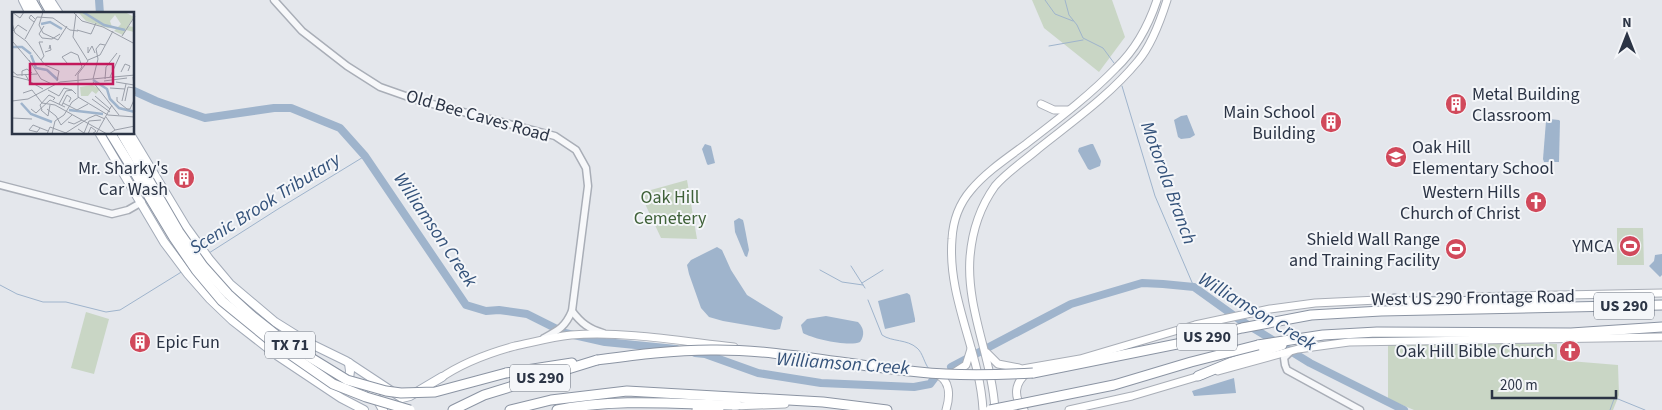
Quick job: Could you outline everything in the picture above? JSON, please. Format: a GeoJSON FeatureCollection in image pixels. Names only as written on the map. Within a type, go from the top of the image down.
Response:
{"type":"FeatureCollection","features":[{"type":"Feature","properties":{"kind":"highway"},"geometry":{"type":"LineString","coordinates":[[31,0],[38,12]]}},
{"type":"Feature","properties":{"kind":"highway"},"geometry":{"type":"LineString","coordinates":[[44,0],[51,12]]}},
{"type":"Feature","properties":{"kind":"highway","name":"TX 71"},"geometry":{"type":"LineString","coordinates":[[112,135],[139,172],[178,232],[203,266],[228,294],[285,342],[346,380],[386,391],[401,393],[435,392],[506,372],[597,360]]}},
{"type":"Feature","properties":{"kind":"highway","name":"TX 71"},"geometry":{"type":"LineString","coordinates":[[122,135],[139,172],[174,238],[196,270],[222,301],[271,340],[333,384],[366,397],[410,410]]}},
{"type":"Feature","properties":{"kind":"highway"},"geometry":{"type":"LineString","coordinates":[[1394,299],[1410,302],[1539,301],[1586,307]]}},
{"type":"Feature","properties":{"kind":"highway","name":"US 290"},"geometry":{"type":"LineString","coordinates":[[453,410],[484,395],[597,360],[652,352],[712,350],[755,352],[920,372],[996,375],[1033,373],[1172,346],[1279,320],[1311,315],[1381,311],[1662,305]]}},
{"type":"Feature","properties":{"kind":"highway","name":"US 290"},"geometry":{"type":"LineString","coordinates":[[990,410],[1114,385],[1191,362],[1258,345],[1305,337],[1378,332],[1571,333],[1662,327]]}},
{"type":"Feature","properties":{"kind":"highway"},"geometry":{"type":"LineString","coordinates":[[1198,376],[1232,362],[1269,354],[1305,337]]}},
{"type":"Feature","properties":{"kind":"highway","name":"US 290"},"geometry":{"type":"LineString","coordinates":[[510,410],[552,400],[627,391],[823,402],[887,410]]}},
{"type":"Feature","properties":{"kind":"highway"},"geometry":{"type":"LineString","coordinates":[[535,410],[592,396]]}},
{"type":"Feature","properties":{"kind":"highway"},"geometry":{"type":"LineString","coordinates":[[557,410],[578,406],[623,403],[737,405]]}},
{"type":"Feature","properties":{"kind":"main road"},"geometry":{"type":"LineString","coordinates":[[22,0],[29,12]]}},
{"type":"Feature","properties":{"kind":"main road"},"geometry":{"type":"LineString","coordinates":[[50,0],[58,12]]}},
{"type":"Feature","properties":{"kind":"main road"},"geometry":{"type":"LineString","coordinates":[[983,410],[976,363],[956,292],[952,268],[952,239],[957,213],[970,190],[988,173],[1068,110],[1118,67],[1137,40],[1150,17],[1156,0]]}},
{"type":"Feature","properties":{"kind":"main road"},"geometry":{"type":"LineString","coordinates":[[995,410],[990,361],[985,350],[972,295],[970,259],[974,232],[988,197],[1007,174],[1100,100],[1140,59],[1158,24],[1167,0]]}},
{"type":"Feature","properties":{"kind":"main road"},"geometry":{"type":"LineString","coordinates":[[1137,40],[1146,47]]}},
{"type":"Feature","properties":{"kind":"main road"},"geometry":{"type":"LineString","coordinates":[[1041,104],[1050,109],[1068,110]]}},
{"type":"Feature","properties":{"kind":"main road"},"geometry":{"type":"LineString","coordinates":[[101,135],[164,242],[182,267],[210,299],[232,320],[278,356],[356,410]]}},
{"type":"Feature","properties":{"kind":"main road","name":"TX 71"},"geometry":{"type":"LineString","coordinates":[[131,135],[186,227],[230,284],[264,314],[307,342]]}},
{"type":"Feature","properties":{"kind":"main road","name":"West US 290 Frontage Road"},"geometry":{"type":"LineString","coordinates":[[396,410],[442,377],[475,360],[499,351],[541,340],[571,335],[610,334],[928,370],[990,373],[1034,368],[1080,359],[1113,348],[1211,322],[1284,307],[1315,303],[1662,292]]}},
{"type":"Feature","properties":{"kind":"main road"},"geometry":{"type":"LineString","coordinates":[[278,356],[272,343],[278,335],[287,334],[307,342],[351,365],[402,398],[410,396],[442,377]]}},
{"type":"Feature","properties":{"kind":"main road"},"geometry":{"type":"LineString","coordinates":[[1269,354],[1350,342],[1662,337]]}},
{"type":"Feature","properties":{"kind":"main road"},"geometry":{"type":"LineString","coordinates":[[955,372],[966,365],[971,347]]}},
{"type":"Feature","properties":{"kind":"main road"},"geometry":{"type":"LineString","coordinates":[[990,361],[1002,366],[1024,369]]}},
{"type":"Feature","properties":{"kind":"main road"},"geometry":{"type":"LineString","coordinates":[[325,387],[342,390],[348,386],[351,365]]}},
{"type":"Feature","properties":{"kind":"main road"},"geometry":{"type":"LineString","coordinates":[[351,365],[372,388],[383,410]]}},
{"type":"Feature","properties":{"kind":"main road"},"geometry":{"type":"LineString","coordinates":[[1024,410],[1017,402],[1016,391],[1020,380],[1034,368]]}},
{"type":"Feature","properties":{"kind":"main road"},"geometry":{"type":"LineString","coordinates":[[928,370],[942,376],[949,389],[946,410]]}},
{"type":"Feature","properties":{"kind":"main road"},"geometry":{"type":"LineString","coordinates":[[1069,410],[1132,396],[1198,376]]}},
{"type":"Feature","properties":{"kind":"main road"},"geometry":{"type":"LineString","coordinates":[[341,398],[364,410]]}},
{"type":"Feature","properties":{"kind":"main road"},"geometry":{"type":"LineString","coordinates":[[696,410],[737,405],[792,403],[861,410]]}},
{"type":"Feature","properties":{"kind":"street","name":"Old Bee Caves Road"},"geometry":{"type":"LineString","coordinates":[[274,0],[302,31],[347,66],[380,87],[417,100],[554,136],[576,150],[586,168],[588,186],[572,311],[567,323],[541,340]]}},
{"type":"Feature","properties":{"kind":"street"},"geometry":{"type":"LineString","coordinates":[[0,186],[112,214],[128,210],[142,202]]}},
{"type":"Feature","properties":{"kind":"street"},"geometry":{"type":"LineString","coordinates":[[572,311],[580,322],[588,328],[610,334]]}},
{"type":"Feature","properties":{"kind":"street"},"geometry":{"type":"LineString","coordinates":[[1291,351],[1284,358],[1287,370],[1360,410]]}},
{"type":"Feature","properties":{"kind":"green space"},"geometry":{"type":"Polygon","coordinates":[[[1032,0],[1112,0],[1125,37],[1099,72],[1044,28],[1032,0]]]}},
{"type":"Feature","properties":{"kind":"green space","name":"Oak Hill Cemetery"},"geometry":{"type":"Polygon","coordinates":[[[687,180],[697,239],[661,238],[640,193],[687,180]]]}},
{"type":"Feature","properties":{"kind":"green space","name":"YMCA"},"geometry":{"type":"Polygon","coordinates":[[[1617,228],[1643,228],[1644,265],[1617,265],[1617,228]]]}},
{"type":"Feature","properties":{"kind":"green space"},"geometry":{"type":"Polygon","coordinates":[[[86,312],[109,319],[94,374],[71,368],[86,312]]]}},
{"type":"Feature","properties":{"kind":"green space"},"geometry":{"type":"Polygon","coordinates":[[[1388,344],[1557,344],[1557,360],[1618,365],[1619,395],[1613,410],[1414,410],[1388,399],[1388,344]]]}},
{"type":"Feature","properties":{"kind":"water"},"geometry":{"type":"Polygon","coordinates":[[[1187,115],[1195,135],[1190,138],[1181,139],[1178,137],[1174,120],[1187,115]]]}},
{"type":"Feature","properties":{"kind":"water"},"geometry":{"type":"Polygon","coordinates":[[[1549,119],[1560,121],[1559,162],[1544,162],[1543,159],[1546,121],[1549,119]]]}},
{"type":"Feature","properties":{"kind":"water"},"geometry":{"type":"Polygon","coordinates":[[[705,144],[711,146],[715,163],[707,164],[702,149],[705,144]]]}},
{"type":"Feature","properties":{"kind":"water"},"geometry":{"type":"Polygon","coordinates":[[[1093,144],[1101,161],[1100,166],[1090,170],[1078,151],[1079,148],[1093,144]]]}},
{"type":"Feature","properties":{"kind":"water"},"geometry":{"type":"Polygon","coordinates":[[[739,218],[743,220],[744,224],[749,250],[747,257],[735,232],[734,221],[739,218]]]}},
{"type":"Feature","properties":{"kind":"water"},"geometry":{"type":"Polygon","coordinates":[[[717,247],[722,250],[731,270],[747,295],[783,317],[780,329],[775,330],[723,321],[709,317],[701,308],[687,265],[691,260],[717,247]]]}},
{"type":"Feature","properties":{"kind":"water"},"geometry":{"type":"Polygon","coordinates":[[[1662,254],[1662,275],[1660,277],[1649,266],[1654,261],[1655,255],[1662,254]]]}},
{"type":"Feature","properties":{"kind":"water"},"geometry":{"type":"Polygon","coordinates":[[[907,293],[910,295],[915,322],[885,329],[878,301],[907,293]]]}},
{"type":"Feature","properties":{"kind":"water"},"geometry":{"type":"Polygon","coordinates":[[[826,316],[858,322],[863,332],[860,342],[848,344],[831,342],[803,333],[801,325],[807,319],[826,316]]]}},
{"type":"Feature","properties":{"kind":"water"},"geometry":{"type":"Polygon","coordinates":[[[1234,378],[1236,393],[1194,396],[1192,391],[1234,378]]]}},
{"type":"Feature","properties":{"kind":"waterway","name":"Williamson Creek"},"geometry":{"type":"LineString","coordinates":[[99,0],[100,12]]}},
{"type":"Feature","properties":{"kind":"waterway"},"geometry":{"type":"LineString","coordinates":[[1045,0],[1055,14],[1073,21]]}},
{"type":"Feature","properties":{"kind":"waterway","name":"Motorola Branch"},"geometry":{"type":"LineString","coordinates":[[1065,0],[1069,15],[1077,25],[1083,38],[1103,48],[1114,63]]}},
{"type":"Feature","properties":{"kind":"waterway"},"geometry":{"type":"LineString","coordinates":[[1049,46],[1083,40]]}},
{"type":"Feature","properties":{"kind":"waterway","name":"Motorola Branch"},"geometry":{"type":"LineString","coordinates":[[1122,86],[1155,196],[1194,287]]}},
{"type":"Feature","properties":{"kind":"waterway","name":"Williamson Creek"},"geometry":{"type":"LineString","coordinates":[[135,91],[205,118],[274,108],[291,108],[340,128],[365,156],[466,305],[486,311],[499,310],[527,314],[565,333],[605,342],[676,349]]}},
{"type":"Feature","properties":{"kind":"waterway","name":"Scenic Brook Tributary"},"geometry":{"type":"LineString","coordinates":[[209,253],[365,156]]}},
{"type":"Feature","properties":{"kind":"waterway"},"geometry":{"type":"LineString","coordinates":[[851,266],[865,288]]}},
{"type":"Feature","properties":{"kind":"waterway"},"geometry":{"type":"LineString","coordinates":[[820,270],[842,282],[863,285]]}},
{"type":"Feature","properties":{"kind":"waterway"},"geometry":{"type":"LineString","coordinates":[[862,283],[883,270]]}},
{"type":"Feature","properties":{"kind":"waterway"},"geometry":{"type":"LineString","coordinates":[[0,285],[17,294],[43,302],[66,302],[106,312],[120,310],[183,271]]}},
{"type":"Feature","properties":{"kind":"waterway","name":"Williamson Creek"},"geometry":{"type":"LineString","coordinates":[[951,367],[1071,304],[1142,283],[1163,284],[1194,287],[1240,320],[1310,363],[1404,410]]}},
{"type":"Feature","properties":{"kind":"waterway"},"geometry":{"type":"LineString","coordinates":[[868,300],[882,335],[913,345],[921,353],[929,369]]}},
{"type":"Feature","properties":{"kind":"waterway","name":"Williamson Creek"},"geometry":{"type":"LineString","coordinates":[[695,353],[705,354],[758,373],[821,383],[914,387],[930,384],[936,376]]}},
{"type":"Feature","properties":{"kind":"waterway"},"geometry":{"type":"LineString","coordinates":[[1610,410],[1614,399],[1645,410]]}},
{"type":"Feature","properties":{"kind":"place","name":"Metal Building Classroom"},"geometry":{"type":"Point","coordinates":[1456,104]}},
{"type":"Feature","properties":{"kind":"place","name":"Main School Building"},"geometry":{"type":"Point","coordinates":[1331,122]}},
{"type":"Feature","properties":{"kind":"place","name":"Oak Hill Elementary School"},"geometry":{"type":"Point","coordinates":[1396,157]}},
{"type":"Feature","properties":{"kind":"place","name":"Mr. Sharky's Car Wash"},"geometry":{"type":"Point","coordinates":[184,178]}},
{"type":"Feature","properties":{"kind":"place","name":"Western Hills Church of Christ"},"geometry":{"type":"Point","coordinates":[1536,202]}},
{"type":"Feature","properties":{"kind":"place","name":"YMCA"},"geometry":{"type":"Point","coordinates":[1630,246]}},
{"type":"Feature","properties":{"kind":"place","name":"Shield Wall Range and Training Facility"},"geometry":{"type":"Point","coordinates":[1456,249]}},
{"type":"Feature","properties":{"kind":"place","name":"Epic Fun"},"geometry":{"type":"Point","coordinates":[140,342]}},
{"type":"Feature","properties":{"kind":"place","name":"Oak Hill Bible Church"},"geometry":{"type":"Point","coordinates":[1570,351]}}]}
